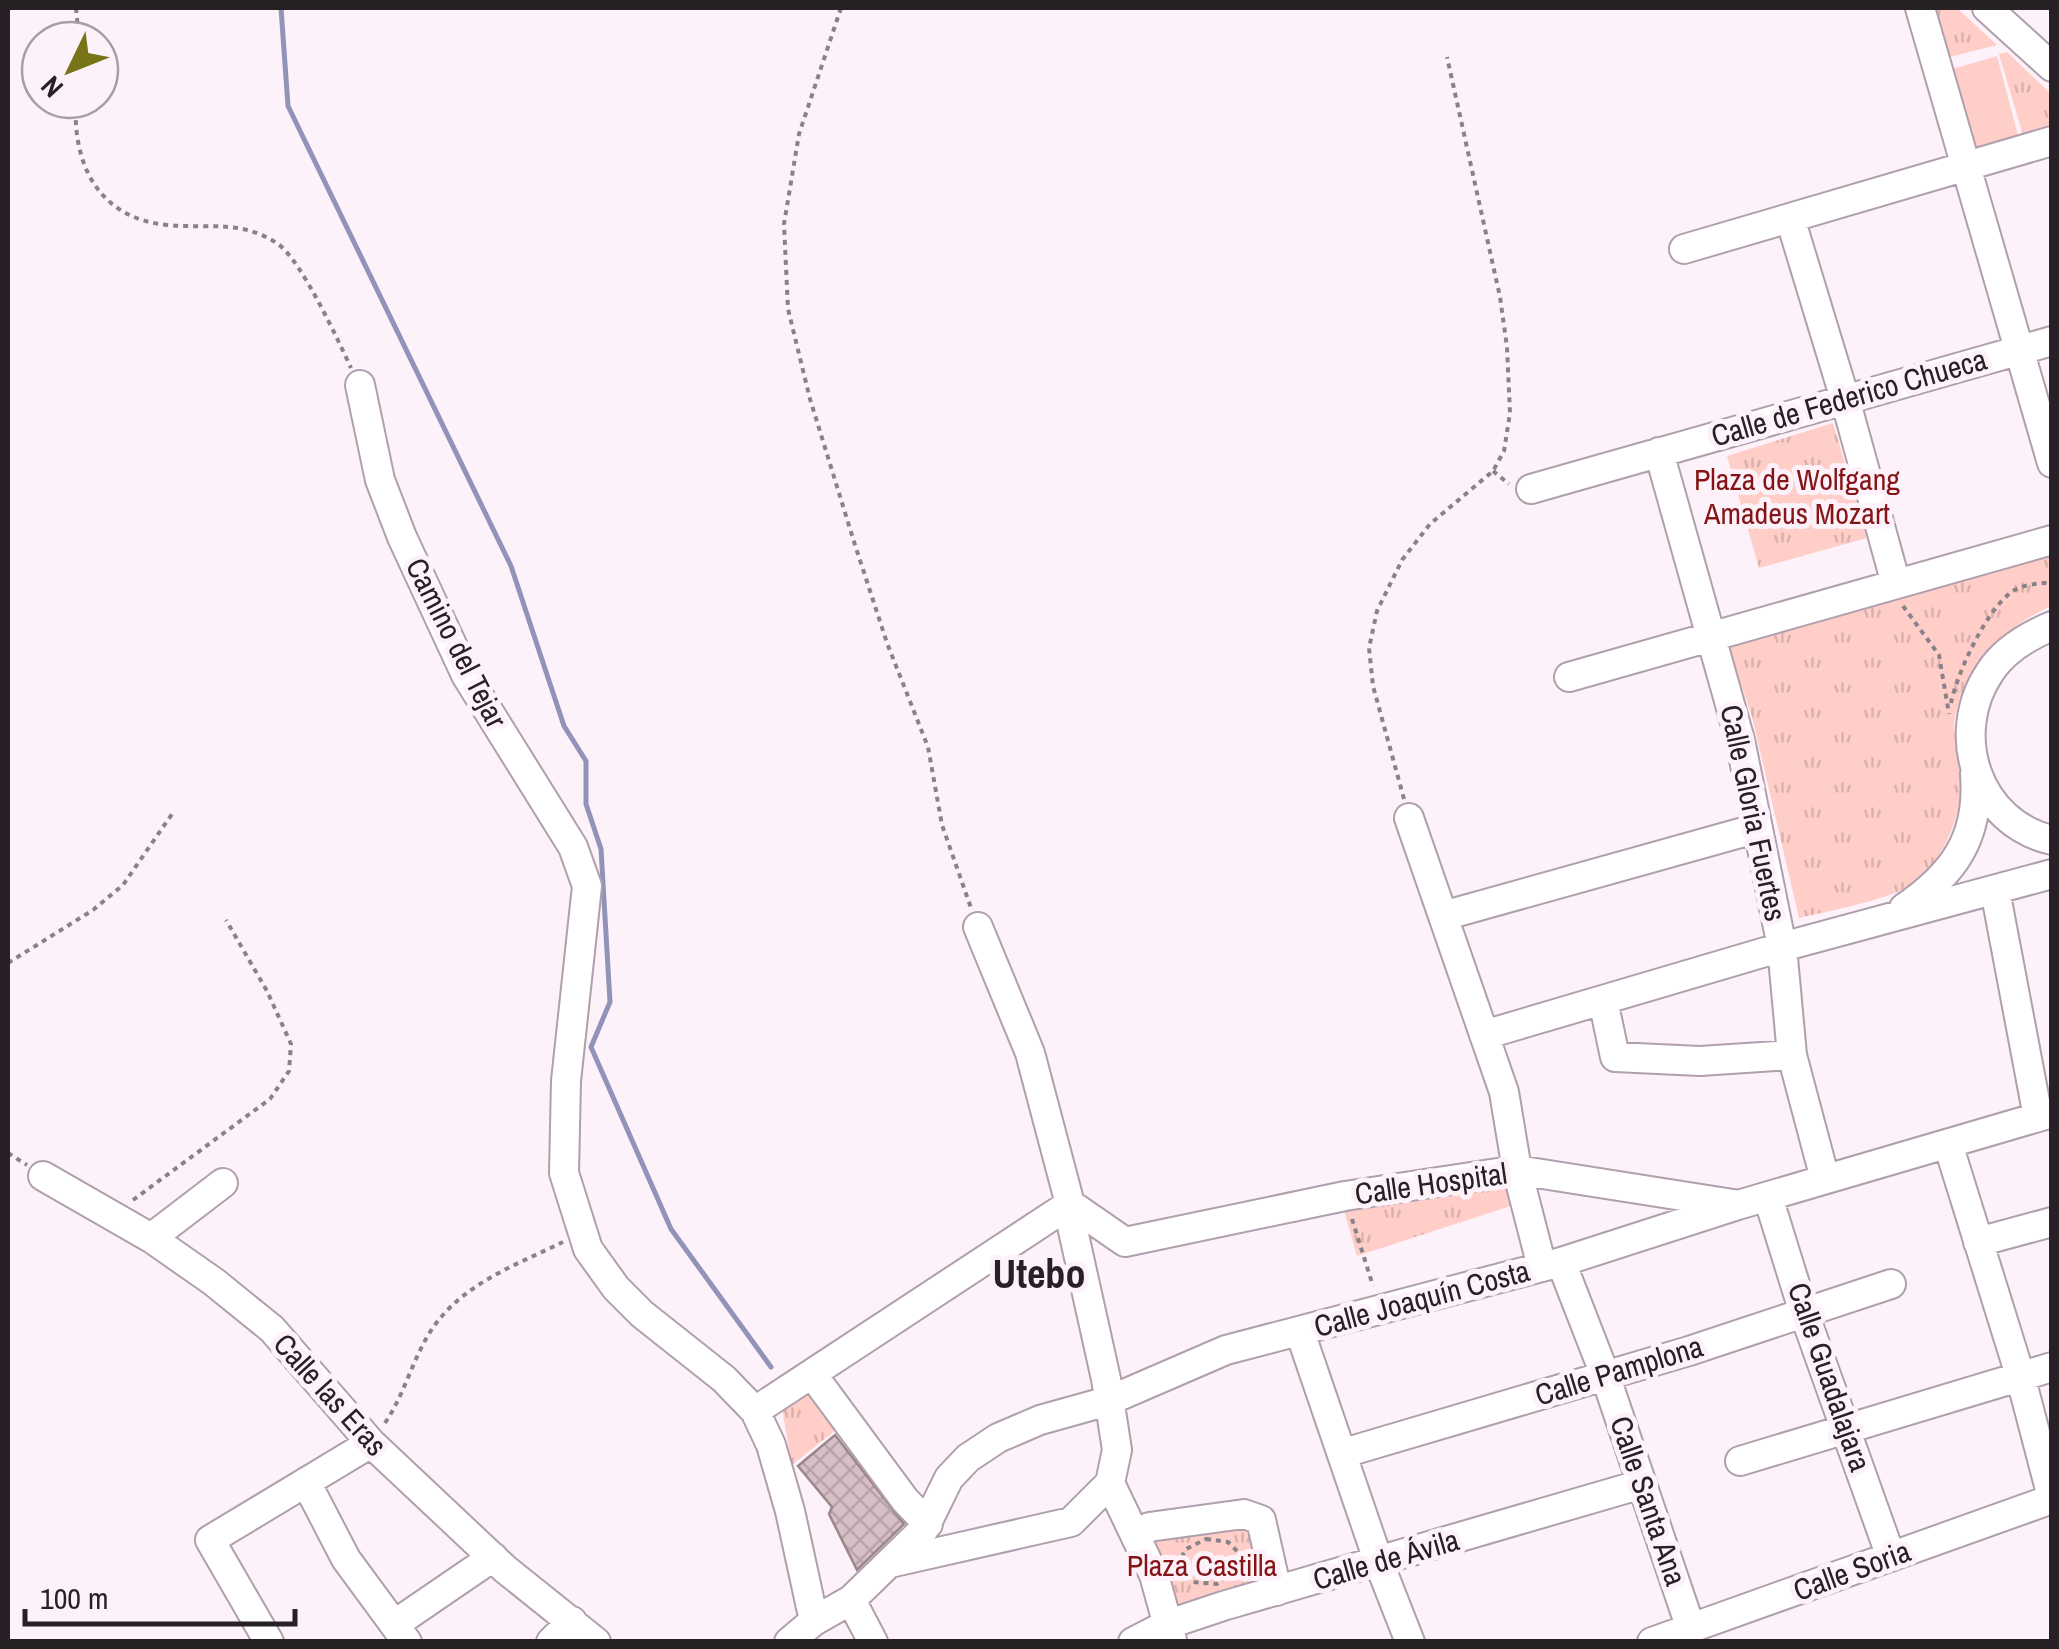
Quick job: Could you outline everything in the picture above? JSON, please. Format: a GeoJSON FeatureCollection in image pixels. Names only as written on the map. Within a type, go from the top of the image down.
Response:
{"type":"FeatureCollection","features":[{"type":"Feature","properties":{"kind":"street"},"geometry":{"type":"LineString","coordinates":[[1920,8],[2052,463]]}},
{"type":"Feature","properties":{"kind":"street"},"geometry":{"type":"LineString","coordinates":[[1987,8],[2052,67]]}},
{"type":"Feature","properties":{"kind":"street"},"geometry":{"type":"LineString","coordinates":[[2016,8],[2025,41]]}},
{"type":"Feature","properties":{"kind":"street"},"geometry":{"type":"LineString","coordinates":[[1684,249],[2052,142]]}},
{"type":"Feature","properties":{"kind":"street"},"geometry":{"type":"LineString","coordinates":[[1790,218],[1896,584]]}},
{"type":"Feature","properties":{"kind":"street","name":"Calle de Federico Chueca"},"geometry":{"type":"LineString","coordinates":[[1531,489],[2052,341]]}},
{"type":"Feature","properties":{"kind":"street","name":"Camino del Tejar"},"geometry":{"type":"LineString","coordinates":[[360,385],[380,480],[402,536],[466,675],[573,847],[587,886],[566,1082],[564,1174],[583,1232]]}},
{"type":"Feature","properties":{"kind":"street","name":"Calle Gloria Fuertes"},"geometry":{"type":"LineString","coordinates":[[1659,452],[1740,740],[1782,947],[1792,1055],[1825,1179]]}},
{"type":"Feature","properties":{"kind":"street"},"geometry":{"type":"LineString","coordinates":[[1568,677],[2052,540]]}},
{"type":"Feature","properties":{"kind":"street"},"geometry":{"type":"LineString","coordinates":[[1890,918],[1937,883],[1960,855],[1974,812],[1970,734],[1981,688],[1990,671],[2009,651],[2052,626]]}},
{"type":"Feature","properties":{"kind":"street"},"geometry":{"type":"LineString","coordinates":[[1974,767],[1998,809],[2030,833],[2052,840]]}},
{"type":"Feature","properties":{"kind":"street","name":"Calle Santa Ana"},"geometry":{"type":"LineString","coordinates":[[1409,818],[1504,1092],[1516,1170],[1552,1264],[1605,1376],[1691,1629]]}},
{"type":"Feature","properties":{"kind":"street"},"geometry":{"type":"LineString","coordinates":[[1443,916],[1758,828]]}},
{"type":"Feature","properties":{"kind":"street"},"geometry":{"type":"LineString","coordinates":[[1484,1035],[1782,947],[2052,874]]}},
{"type":"Feature","properties":{"kind":"street"},"geometry":{"type":"LineString","coordinates":[[1995,890],[2044,1115]]}},
{"type":"Feature","properties":{"kind":"street"},"geometry":{"type":"LineString","coordinates":[[978,927],[1030,1052],[1070,1204],[1116,1450],[1110,1483],[1154,1575],[1169,1633]]}},
{"type":"Feature","properties":{"kind":"street"},"geometry":{"type":"LineString","coordinates":[[1603,1000],[1615,1057],[1700,1061],[1792,1055]]}},
{"type":"Feature","properties":{"kind":"street","name":"Calle Joaquín Costa"},"geometry":{"type":"LineString","coordinates":[[928,1524],[949,1478],[968,1458],[998,1438],[1040,1420],[1108,1401],[1226,1350],[1552,1264],[2044,1115]]}},
{"type":"Feature","properties":{"kind":"street"},"geometry":{"type":"LineString","coordinates":[[1948,1144],[2020,1376],[2052,1498]]}},
{"type":"Feature","properties":{"kind":"street","name":"Calle Hospital"},"geometry":{"type":"LineString","coordinates":[[1070,1204],[1125,1242],[1345,1196],[1516,1170],[1738,1205]]}},
{"type":"Feature","properties":{"kind":"street","name":"Calle las Eras"},"geometry":{"type":"LineString","coordinates":[[44,1176],[151,1238],[272,1329],[370,1443],[492,1558],[596,1642]]}},
{"type":"Feature","properties":{"kind":"street"},"geometry":{"type":"LineString","coordinates":[[151,1238],[223,1183]]}},
{"type":"Feature","properties":{"kind":"street","name":"Calle Guadalajara"},"geometry":{"type":"LineString","coordinates":[[1768,1197],[1804,1313],[1891,1557]]}},
{"type":"Feature","properties":{"kind":"street"},"geometry":{"type":"LineString","coordinates":[[755,1410],[1070,1204]]}},
{"type":"Feature","properties":{"kind":"street"},"geometry":{"type":"LineString","coordinates":[[1978,1242],[2052,1222]]}},
{"type":"Feature","properties":{"kind":"street"},"geometry":{"type":"LineString","coordinates":[[583,1232],[588,1250],[616,1288],[755,1410],[771,1445],[790,1512],[814,1621]]}},
{"type":"Feature","properties":{"kind":"street","name":"Calle Pamplona"},"geometry":{"type":"LineString","coordinates":[[1344,1454],[1891,1284]]}},
{"type":"Feature","properties":{"kind":"street"},"geometry":{"type":"LineString","coordinates":[[1300,1332],[1410,1642]]}},
{"type":"Feature","properties":{"kind":"street"},"geometry":{"type":"LineString","coordinates":[[1740,1461],[2052,1367]]}},
{"type":"Feature","properties":{"kind":"street"},"geometry":{"type":"LineString","coordinates":[[790,1642],[814,1621],[851,1600],[928,1524],[905,1500],[812,1374]]}},
{"type":"Feature","properties":{"kind":"street"},"geometry":{"type":"LineString","coordinates":[[269,1642],[210,1540],[370,1443]]}},
{"type":"Feature","properties":{"kind":"street"},"geometry":{"type":"LineString","coordinates":[[306,1482],[346,1559],[401,1632],[492,1558]]}},
{"type":"Feature","properties":{"kind":"street"},"geometry":{"type":"LineString","coordinates":[[889,1564],[1072,1522],[1110,1483]]}},
{"type":"Feature","properties":{"kind":"street","name":"Calle de Ávila"},"geometry":{"type":"LineString","coordinates":[[1133,1642],[1169,1633],[1278,1591],[1642,1484]]}},
{"type":"Feature","properties":{"kind":"street","name":"Calle Soria"},"geometry":{"type":"LineString","coordinates":[[1652,1642],[2052,1498]]}},
{"type":"Feature","properties":{"kind":"street"},"geometry":{"type":"LineString","coordinates":[[1138,1536],[1149,1527],[1244,1514],[1260,1520],[1278,1591]]}},
{"type":"Feature","properties":{"kind":"street"},"geometry":{"type":"LineString","coordinates":[[851,1600],[873,1642]]}},
{"type":"Feature","properties":{"kind":"street"},"geometry":{"type":"LineString","coordinates":[[550,1642],[572,1621]]}},
{"type":"Feature","properties":{"kind":"path"},"geometry":{"type":"LineString","coordinates":[[841,8],[799,134],[784,224],[788,309],[810,400],[887,643],[928,746],[942,825],[978,927]]}},
{"type":"Feature","properties":{"kind":"path"},"geometry":{"type":"LineString","coordinates":[[1409,818],[1373,686],[1369,648],[1377,611],[1402,560],[1430,524],[1494,471],[1504,451],[1510,414],[1500,297],[1447,57]]}},
{"type":"Feature","properties":{"kind":"path"},"geometry":{"type":"LineString","coordinates":[[75,120],[86,173],[114,208],[163,225],[251,228],[282,247],[323,309],[360,385]]}},
{"type":"Feature","properties":{"kind":"path"},"geometry":{"type":"LineString","coordinates":[[1896,584],[1898,600],[1938,655],[1949,719],[1960,669],[2004,598],[2015,589],[2052,582]]}},
{"type":"Feature","properties":{"kind":"path"},"geometry":{"type":"LineString","coordinates":[[8,963],[93,910],[122,886],[172,814]]}},
{"type":"Feature","properties":{"kind":"path"},"geometry":{"type":"LineString","coordinates":[[113,1215],[270,1099],[289,1071],[290,1044],[267,992],[226,920]]}},
{"type":"Feature","properties":{"kind":"path"},"geometry":{"type":"LineString","coordinates":[[1345,1196],[1381,1310]]}},
{"type":"Feature","properties":{"kind":"path"},"geometry":{"type":"LineString","coordinates":[[370,1443],[398,1401],[430,1333],[447,1310],[472,1288],[583,1232]]}},
{"type":"Feature","properties":{"kind":"path"},"geometry":{"type":"LineString","coordinates":[[1206,1539],[1228,1542],[1243,1557],[1235,1570],[1216,1584],[1192,1582],[1176,1568],[1186,1549],[1206,1539]]}},
{"type":"Feature","properties":{"kind":"green space"},"geometry":{"type":"Polygon","coordinates":[[[1932,8],[1957,8],[1997,45],[1946,58],[1932,8]]]}},
{"type":"Feature","properties":{"kind":"green space"},"geometry":{"type":"Polygon","coordinates":[[[2007,52],[2051,94],[2051,130],[2024,139],[1999,54],[2007,52]]]}},
{"type":"Feature","properties":{"kind":"green space"},"geometry":{"type":"Polygon","coordinates":[[[1997,56],[2019,139],[1972,154],[1949,70],[1997,56]]]}},
{"type":"Feature","properties":{"kind":"green space","name":"Plaza de Wolfgang Amadeus Mozart"},"geometry":{"type":"Polygon","coordinates":[[[1833,423],[1867,538],[1759,568],[1727,456],[1833,423]]]}},
{"type":"Feature","properties":{"kind":"green space"},"geometry":{"type":"Polygon","coordinates":[[[2051,554],[2051,606],[2018,625],[1990,650],[1960,698],[1954,723],[1962,787],[1955,821],[1940,853],[1917,880],[1903,889],[1799,918],[1752,717],[1729,648],[2051,554]]]}},
{"type":"Feature","properties":{"kind":"green space"},"geometry":{"type":"Polygon","coordinates":[[[1508,1180],[1517,1204],[1357,1256],[1341,1200],[1508,1180]]]}},
{"type":"Feature","properties":{"kind":"green space"},"geometry":{"type":"Polygon","coordinates":[[[810,1382],[842,1425],[792,1465],[781,1403],[810,1382]]]}},
{"type":"Feature","properties":{"kind":"green space","name":"Plaza Castilla"},"geometry":{"type":"Polygon","coordinates":[[[1258,1522],[1273,1590],[1173,1617],[1145,1537],[1258,1522]]]}},
{"type":"Feature","properties":{"kind":"building"},"geometry":{"type":"Polygon","coordinates":[[[835,1435],[904,1524],[857,1570],[829,1514],[832,1507],[798,1466],[835,1435]]]}},
{"type":"Feature","properties":{"kind":"waterway"},"geometry":{"type":"LineString","coordinates":[[281,8],[288,106],[511,566],[564,726],[586,761],[586,804],[601,849],[610,1002],[591,1047],[671,1229],[771,1367]]}},
{"type":"Feature","properties":{"kind":"district","name":"Utebo"},"geometry":{"type":"Point","coordinates":[1039,1274]}}]}
